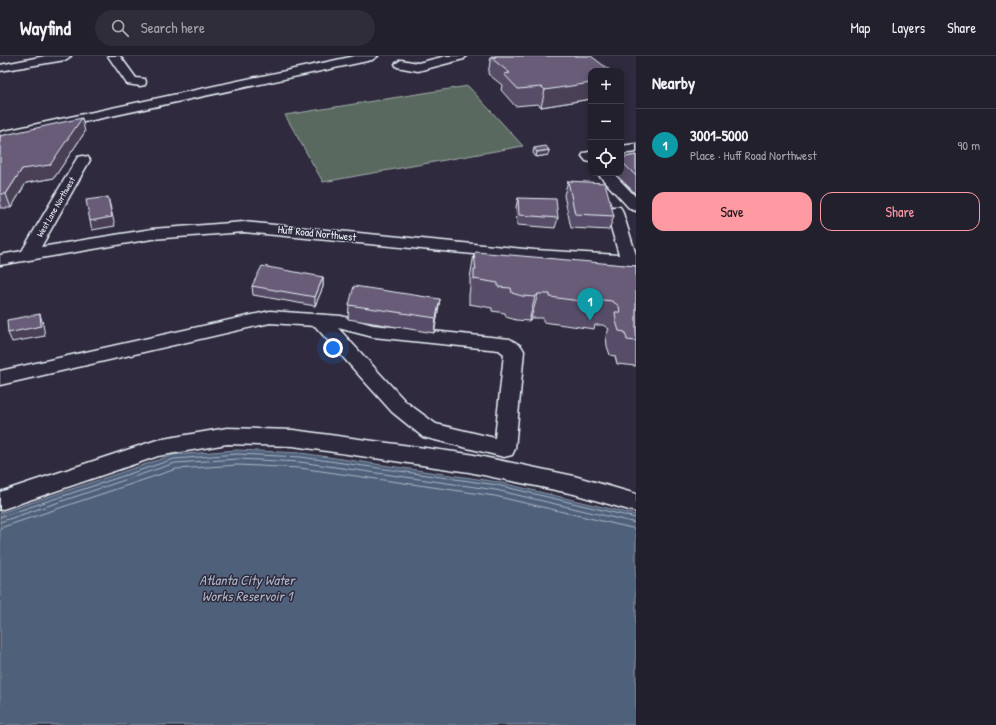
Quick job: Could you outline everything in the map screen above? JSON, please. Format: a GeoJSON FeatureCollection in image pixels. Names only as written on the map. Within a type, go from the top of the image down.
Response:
{"type":"FeatureCollection","features":[{"type":"Feature","properties":{"kind":"street"},"geometry":{"type":"LineString","coordinates":[[1,69],[12,56]]}},
{"type":"Feature","properties":{"kind":"street"},"geometry":{"type":"LineString","coordinates":[[1,69],[65,56]]}},
{"type":"Feature","properties":{"kind":"street"},"geometry":{"type":"LineString","coordinates":[[114,56],[132,81],[140,82]]}},
{"type":"Feature","properties":{"kind":"street"},"geometry":{"type":"LineString","coordinates":[[0,136],[372,56]]}},
{"type":"Feature","properties":{"kind":"street"},"geometry":{"type":"LineString","coordinates":[[395,63],[418,67],[460,56]]}},
{"type":"Feature","properties":{"kind":"street"},"geometry":{"type":"LineString","coordinates":[[624,150],[636,148]]}},
{"type":"Feature","properties":{"kind":"street","name":"West Lane Northwest"},"geometry":{"type":"LineString","coordinates":[[28,255],[83,160]]}},
{"type":"Feature","properties":{"kind":"street"},"geometry":{"type":"LineString","coordinates":[[608,176],[636,206]]}},
{"type":"Feature","properties":{"kind":"street"},"geometry":{"type":"LineString","coordinates":[[614,210],[632,261]]}},
{"type":"Feature","properties":{"kind":"street","name":"Huff Road Northwest"},"geometry":{"type":"LineString","coordinates":[[0,260],[170,231],[244,227],[535,255],[632,261]]}},
{"type":"Feature","properties":{"kind":"street"},"geometry":{"type":"LineString","coordinates":[[0,378],[270,317],[341,322],[373,331],[503,344],[514,352],[504,449],[430,430],[399,407],[321,321]]}},
{"type":"Feature","properties":{"kind":"street"},"geometry":{"type":"LineString","coordinates":[[0,501],[157,448],[227,436],[293,438],[469,463],[574,485],[636,503]]}},
{"type":"Feature","properties":{"kind":"green space"},"geometry":{"type":"Polygon","coordinates":[[[468,86],[523,146],[323,182],[285,115],[468,86]]]}},
{"type":"Feature","properties":{"kind":"water","name":"Atlanta City Water Works Reservoir 1"},"geometry":{"type":"Polygon","coordinates":[[[237,450],[301,453],[498,482],[636,515],[636,725],[0,725],[0,513],[173,455],[237,450]]]}},
{"type":"Feature","properties":{"kind":"building"},"geometry":{"type":"Polygon","coordinates":[[[495,56],[591,56],[607,68],[588,68],[588,83],[545,90],[542,87],[518,89],[504,74],[510,73],[491,58],[496,57],[495,56]]]}},
{"type":"Feature","properties":{"kind":"building"},"geometry":{"type":"Polygon","coordinates":[[[82,118],[50,165],[22,169],[6,194],[0,194],[0,136],[82,118]]]}},
{"type":"Feature","properties":{"kind":"building"},"geometry":{"type":"Polygon","coordinates":[[[546,146],[549,150],[537,152],[534,148],[546,146]]]}},
{"type":"Feature","properties":{"kind":"building"},"geometry":{"type":"Polygon","coordinates":[[[636,155],[636,176],[624,164],[624,157],[636,155]]]}},
{"type":"Feature","properties":{"kind":"building"},"geometry":{"type":"Polygon","coordinates":[[[568,181],[605,183],[614,216],[575,214],[568,181]]]}},
{"type":"Feature","properties":{"kind":"building"},"geometry":{"type":"Polygon","coordinates":[[[108,197],[112,217],[90,221],[86,200],[108,197]]]}},
{"type":"Feature","properties":{"kind":"building"},"geometry":{"type":"Polygon","coordinates":[[[518,198],[556,199],[558,218],[519,215],[518,198]]]}},
{"type":"Feature","properties":{"kind":"building"},"geometry":{"type":"Polygon","coordinates":[[[476,252],[636,266],[636,341],[627,340],[625,332],[619,331],[615,312],[620,312],[619,306],[612,301],[602,300],[602,304],[550,297],[550,294],[538,294],[535,297],[522,296],[512,293],[511,288],[498,287],[498,283],[474,279],[474,270],[476,270],[474,254],[476,252]]]}},
{"type":"Feature","properties":{"kind":"building"},"geometry":{"type":"Polygon","coordinates":[[[262,266],[323,277],[315,297],[252,286],[262,266]]]}},
{"type":"Feature","properties":{"kind":"building"},"geometry":{"type":"Polygon","coordinates":[[[354,286],[440,299],[436,318],[349,305],[354,286]]]}},
{"type":"Feature","properties":{"kind":"building"},"geometry":{"type":"Polygon","coordinates":[[[40,314],[41,326],[8,333],[7,320],[40,314]]]}},
{"type":"Feature","properties":{"kind":"place","name":"3001-5000"},"geometry":{"type":"Point","coordinates":[590,321]}}]}
